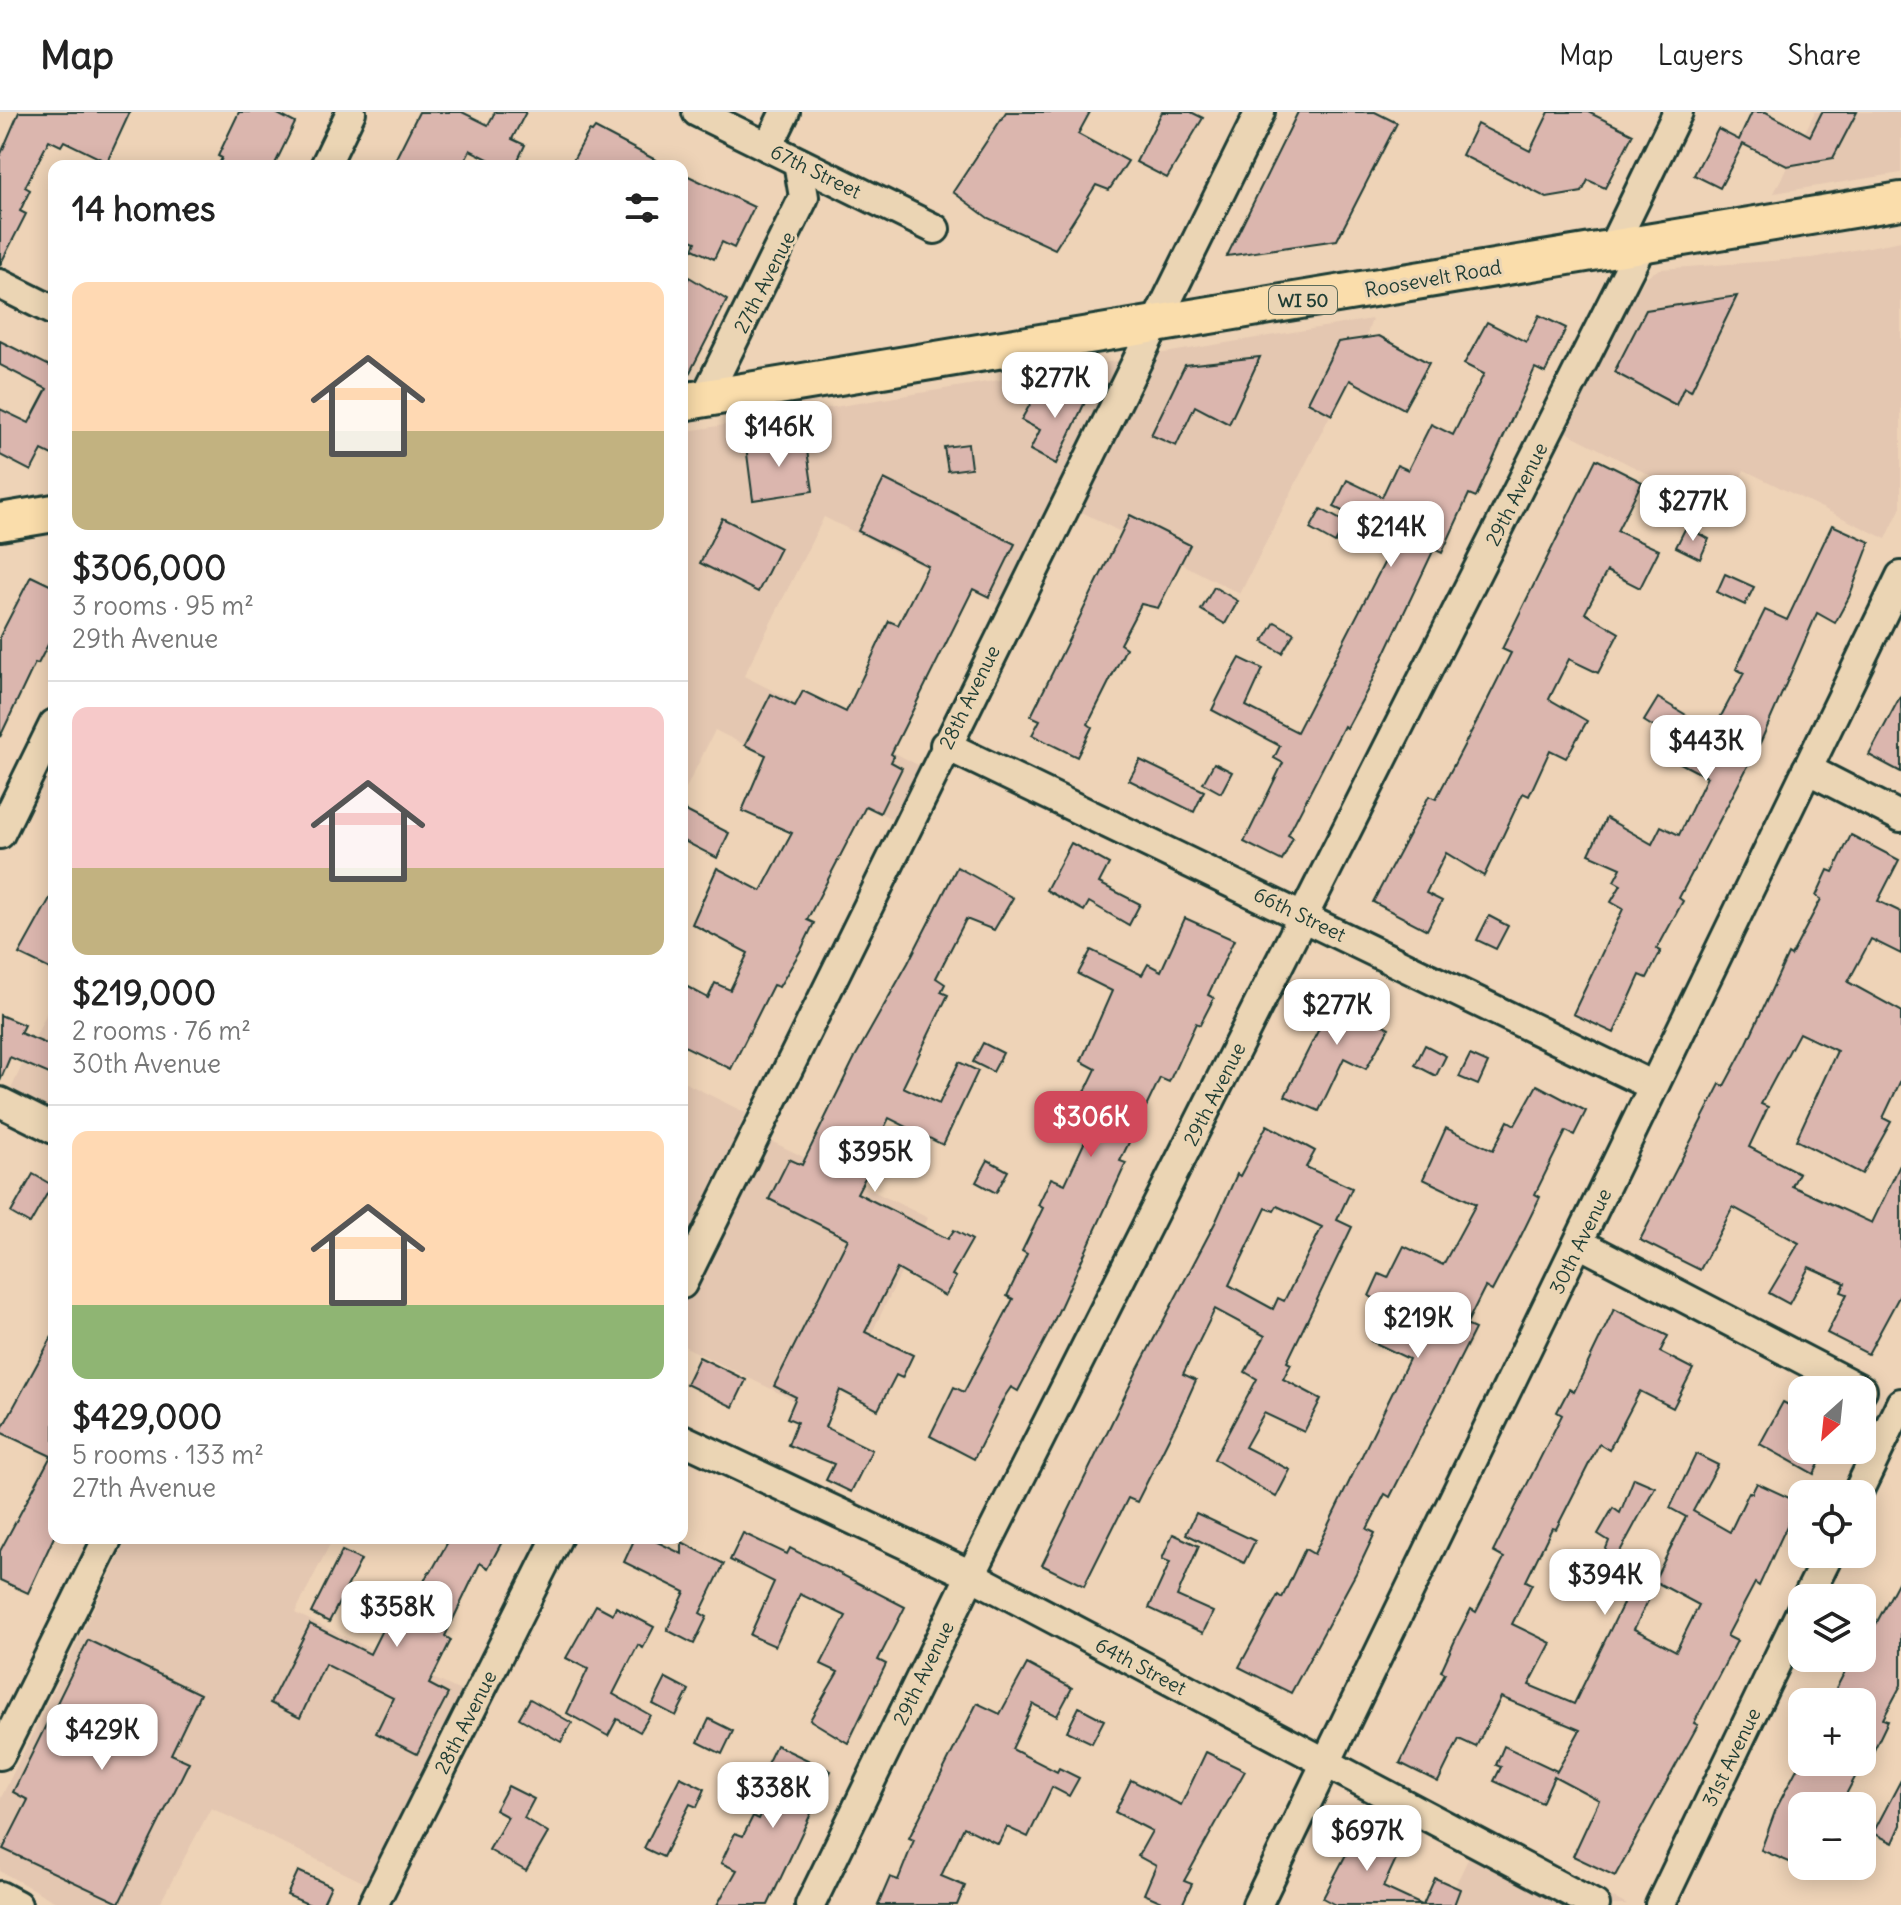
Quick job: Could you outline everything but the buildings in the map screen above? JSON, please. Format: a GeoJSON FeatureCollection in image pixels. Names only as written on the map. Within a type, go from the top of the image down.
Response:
{"type":"FeatureCollection","features":[{"type":"Feature","properties":{"kind":"main road","name":"Roosevelt Road"},"geometry":{"type":"LineString","coordinates":[[694,400],[1153,327],[1628,244],[1901,201]]}},
{"type":"Feature","properties":{"kind":"main road"},"geometry":{"type":"LineString","coordinates":[[1864,207],[1901,219]]}},
{"type":"Feature","properties":{"kind":"main road"},"geometry":{"type":"LineString","coordinates":[[0,522],[48,516]]}},
{"type":"Feature","properties":{"kind":"street"},"geometry":{"type":"LineString","coordinates":[[328,160],[351,112]]}},
{"type":"Feature","properties":{"kind":"street","name":"67th Street"},"geometry":{"type":"LineString","coordinates":[[697,112],[935,229]]}},
{"type":"Feature","properties":{"kind":"street"},"geometry":{"type":"LineString","coordinates":[[768,147],[785,112]]}},
{"type":"Feature","properties":{"kind":"street","name":"28th Avenue"},"geometry":{"type":"LineString","coordinates":[[688,1272],[945,745],[1260,112]]}},
{"type":"Feature","properties":{"kind":"street","name":"29th Avenue"},"geometry":{"type":"LineString","coordinates":[[810,1905],[971,1575],[1304,916],[1628,244],[1678,112]]}},
{"type":"Feature","properties":{"kind":"street","name":"27th Avenue"},"geometry":{"type":"LineString","coordinates":[[694,400],[804,197],[798,162]]}},
{"type":"Feature","properties":{"kind":"street"},"geometry":{"type":"LineString","coordinates":[[0,284],[48,308]]}},
{"type":"Feature","properties":{"kind":"street","name":"30th Avenue"},"geometry":{"type":"LineString","coordinates":[[1257,1905],[1901,576]]}},
{"type":"Feature","properties":{"kind":"street"},"geometry":{"type":"LineString","coordinates":[[0,834],[48,736]]}},
{"type":"Feature","properties":{"kind":"street","name":"66th Street"},"geometry":{"type":"LineString","coordinates":[[945,745],[1653,1086]]}},
{"type":"Feature","properties":{"kind":"street"},"geometry":{"type":"LineString","coordinates":[[1807,769],[1901,817]]}},
{"type":"Feature","properties":{"kind":"street"},"geometry":{"type":"LineString","coordinates":[[0,1102],[48,1126]]}},
{"type":"Feature","properties":{"kind":"street"},"geometry":{"type":"LineString","coordinates":[[1579,1243],[1835,1376]]}},
{"type":"Feature","properties":{"kind":"street"},"geometry":{"type":"LineString","coordinates":[[1864,1480],[1900,1408],[1876,1397]]}},
{"type":"Feature","properties":{"kind":"street","name":"64th Street"},"geometry":{"type":"LineString","coordinates":[[688,1442],[971,1575],[1595,1905]]}},
{"type":"Feature","properties":{"kind":"street"},"geometry":{"type":"LineString","coordinates":[[0,1755],[105,1544]]}},
{"type":"Feature","properties":{"kind":"street","name":"28th Avenue"},"geometry":{"type":"LineString","coordinates":[[373,1905],[554,1544]]}},
{"type":"Feature","properties":{"kind":"street","name":"31st Avenue"},"geometry":{"type":"LineString","coordinates":[[1660,1905],[1788,1638]]}},
{"type":"Feature","properties":{"kind":"street"},"geometry":{"type":"LineString","coordinates":[[0,1896],[17,1905]]}},
{"type":"Feature","properties":{"kind":"shaded area"},"geometry":{"type":"Polygon","coordinates":[[[1815,112],[1901,112],[1901,173],[1774,193],[1815,112]]]}},
{"type":"Feature","properties":{"kind":"shaded area"},"geometry":{"type":"Polygon","coordinates":[[[1901,241],[1901,507],[1886,539],[1744,470],[1723,513],[1566,432],[1624,313],[1647,276],[1660,269],[1812,258],[1901,241]]]}},
{"type":"Feature","properties":{"kind":"shaded area"},"geometry":{"type":"Polygon","coordinates":[[[1372,319],[1360,356],[1240,594],[1055,498],[1002,605],[824,517],[744,676],[920,766],[892,819],[715,730],[688,784],[688,431],[1372,319]]]}},
{"type":"Feature","properties":{"kind":"shaded area"},"geometry":{"type":"Polygon","coordinates":[[[48,1010],[48,1107],[11,1089],[48,1010]]]}},
{"type":"Feature","properties":{"kind":"shaded area"},"geometry":{"type":"Polygon","coordinates":[[[688,1084],[746,1113],[740,1126],[928,1218],[830,1418],[688,1348],[688,1084]]]}},
{"type":"Feature","properties":{"kind":"shaded area"},"geometry":{"type":"Polygon","coordinates":[[[125,1544],[330,1544],[295,1613],[467,1694],[369,1885],[211,1808],[159,1905],[61,1905],[0,1871],[0,1800],[125,1544]]]}},
{"type":"Feature","properties":{"kind":"shaded area"},"geometry":{"type":"Polygon","coordinates":[[[1482,1830],[1513,1845],[1627,1905],[1446,1905],[1482,1830]]]}}]}
